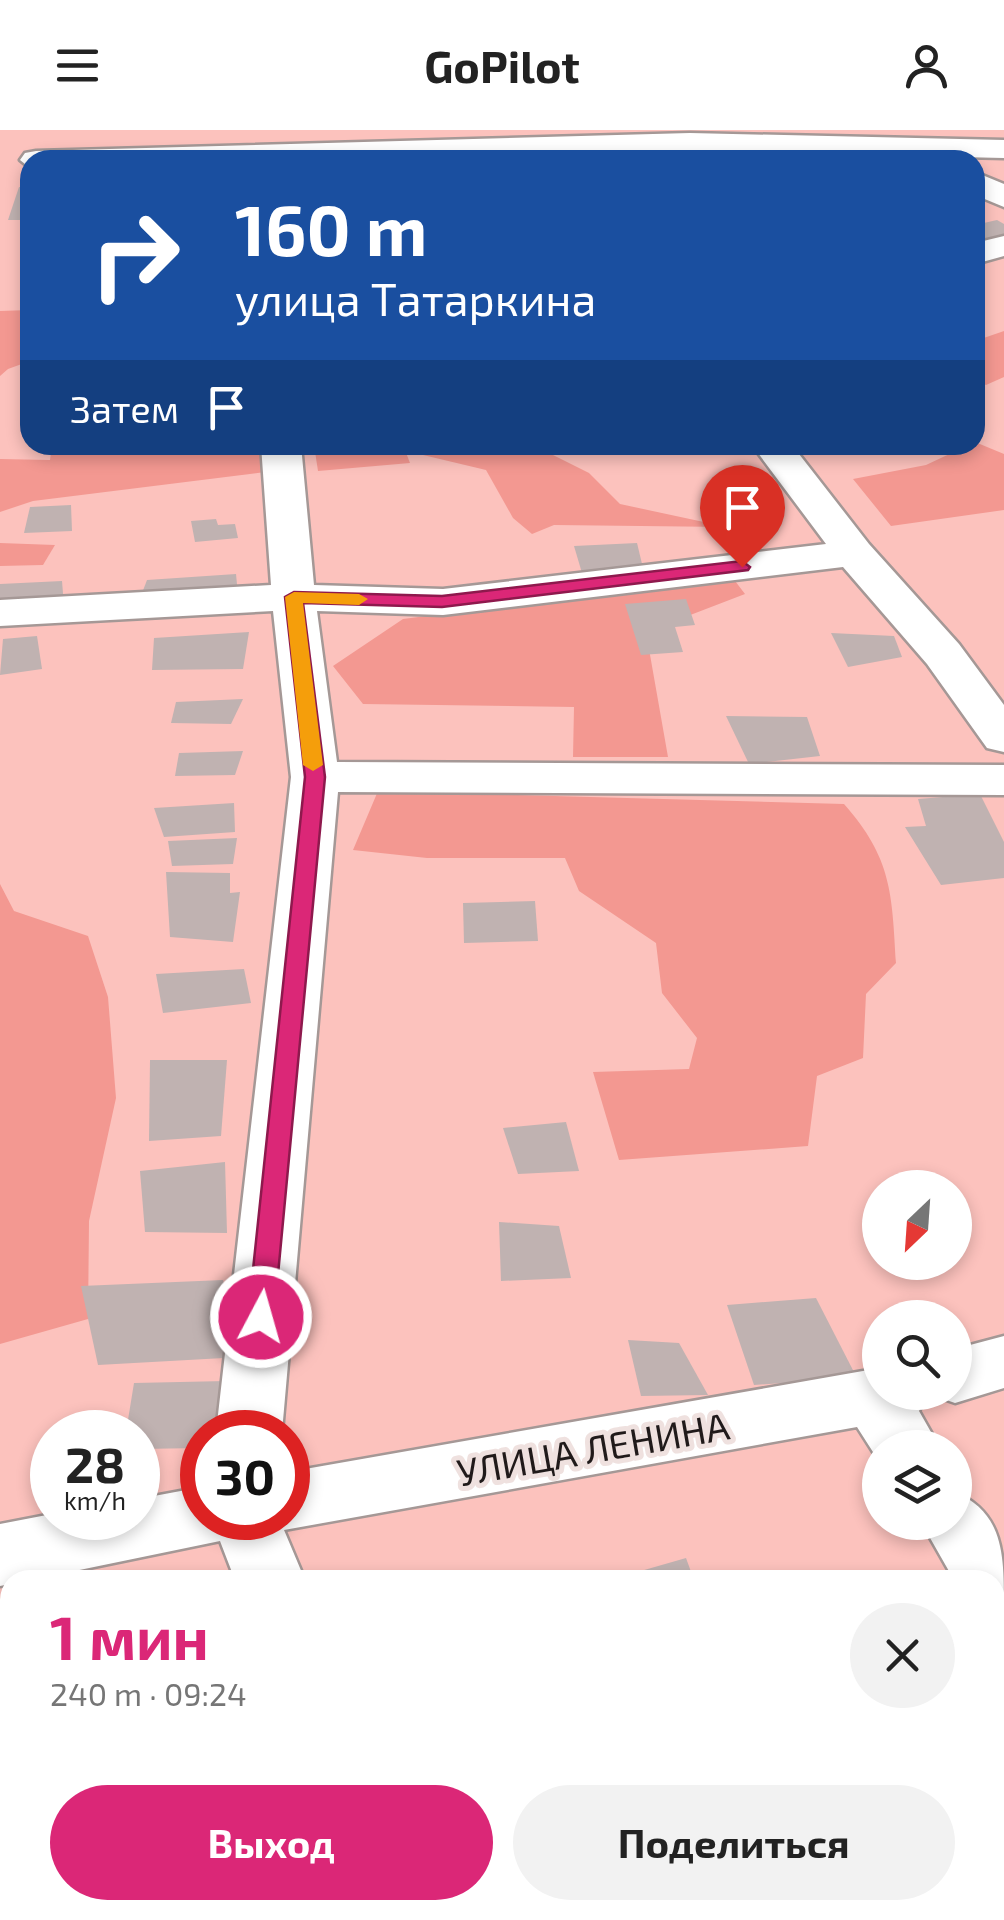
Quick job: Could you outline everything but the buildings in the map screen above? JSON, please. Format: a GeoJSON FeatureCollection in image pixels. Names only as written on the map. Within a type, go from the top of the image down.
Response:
{"type":"FeatureCollection","features":[{"type":"Feature","properties":{"kind":"street"},"geometry":{"type":"LineString","coordinates":[[429,150],[687,136],[1004,149]]}},
{"type":"Feature","properties":{"kind":"street"},"geometry":{"type":"LineString","coordinates":[[905,144],[916,150]]}},
{"type":"Feature","properties":{"kind":"street"},"geometry":{"type":"LineString","coordinates":[[252,1410],[315,777],[282,455]]}},
{"type":"Feature","properties":{"kind":"street"},"geometry":{"type":"LineString","coordinates":[[780,455],[854,554],[943,654],[1004,738]]}},
{"type":"Feature","properties":{"kind":"street"},"geometry":{"type":"LineString","coordinates":[[0,613],[294,597],[442,602],[854,554]]}},
{"type":"Feature","properties":{"kind":"street"},"geometry":{"type":"LineString","coordinates":[[315,777],[1004,780]]}},
{"type":"Feature","properties":{"kind":"street"},"geometry":{"type":"LineString","coordinates":[[972,1371],[1004,1362]]}},
{"type":"Feature","properties":{"kind":"street","name":"УЛИЦА ЛЕНИНА"},"geometry":{"type":"LineString","coordinates":[[310,1499],[893,1413]]}},
{"type":"Feature","properties":{"kind":"street"},"geometry":{"type":"LineString","coordinates":[[0,1555],[180,1521]]}},
{"type":"Feature","properties":{"kind":"street"},"geometry":{"type":"LineString","coordinates":[[254,1540],[266,1570]]}},
{"type":"Feature","properties":{"kind":"street"},"geometry":{"type":"LineString","coordinates":[[967,1540],[986,1570]]}},
{"type":"Feature","properties":{"kind":"shaded area"},"geometry":{"type":"Polygon","coordinates":[[[0,130],[1004,130],[1004,1570],[0,1570],[0,130]]]}},
{"type":"Feature","properties":{"kind":"shaded area"},"geometry":{"type":"Polygon","coordinates":[[[20,310],[20,365],[0,376],[0,311],[20,310]]]}},
{"type":"Feature","properties":{"kind":"shaded area"},"geometry":{"type":"Polygon","coordinates":[[[1004,331],[1004,377],[986,385],[985,385],[985,338],[1004,331]]]}},
{"type":"Feature","properties":{"kind":"shaded area"},"geometry":{"type":"Polygon","coordinates":[[[985,446],[1004,454],[1004,510],[891,526],[853,479],[926,465],[947,455],[985,455],[985,446]]]}},
{"type":"Feature","properties":{"kind":"shaded area"},"geometry":{"type":"Polygon","coordinates":[[[51,455],[261,455],[265,472],[33,501],[0,512],[0,459],[50,460],[51,455]]]}},
{"type":"Feature","properties":{"kind":"shaded area"},"geometry":{"type":"Polygon","coordinates":[[[316,455],[407,455],[410,463],[318,471],[316,455]]]}},
{"type":"Feature","properties":{"kind":"shaded area"},"geometry":{"type":"Polygon","coordinates":[[[423,455],[553,455],[589,473],[620,504],[727,527],[554,525],[532,534],[513,518],[486,470],[423,455]]]}},
{"type":"Feature","properties":{"kind":"shaded area"},"geometry":{"type":"Polygon","coordinates":[[[0,543],[55,545],[43,565],[0,566],[0,543]]]}},
{"type":"Feature","properties":{"kind":"shaded area"},"geometry":{"type":"Polygon","coordinates":[[[732,577],[745,594],[646,632],[668,757],[573,757],[574,707],[363,704],[333,666],[403,619],[732,577]]]}},
{"type":"Feature","properties":{"kind":"shaded area"},"geometry":{"type":"Polygon","coordinates":[[[378,791],[844,804],[872,842],[886,878],[896,963],[866,994],[863,1058],[817,1076],[808,1146],[619,1160],[593,1072],[689,1069],[697,1038],[662,993],[656,943],[579,891],[565,858],[427,858],[353,850],[378,791]]]}},
{"type":"Feature","properties":{"kind":"shaded area"},"geometry":{"type":"Polygon","coordinates":[[[0,884],[14,911],[88,936],[108,997],[116,1098],[89,1221],[88,1319],[0,1344],[0,884]]]}},
{"type":"Feature","properties":{"kind":"slow traffic"},"geometry":{"type":"LineString","coordinates":[[313,765],[294,597],[359,599]]}},
{"type":"Feature","properties":{"kind":"route"},"geometry":{"type":"LineString","coordinates":[[261,1317],[315,777],[294,597],[442,602],[742,567]]}}]}
